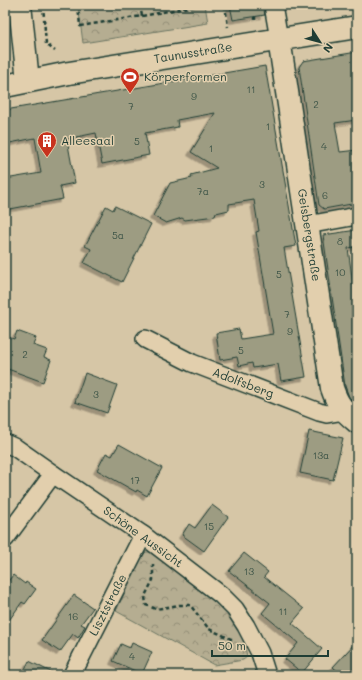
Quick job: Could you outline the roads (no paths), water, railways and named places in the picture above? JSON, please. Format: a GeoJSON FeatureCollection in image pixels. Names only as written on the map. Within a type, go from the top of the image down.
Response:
{"type":"FeatureCollection","features":[{"type":"Feature","properties":{"kind":"street"},"geometry":{"type":"LineString","coordinates":[[20,5],[28,81]]}},
{"type":"Feature","properties":{"kind":"street"},"geometry":{"type":"LineString","coordinates":[[273,5],[280,39]]}},
{"type":"Feature","properties":{"kind":"street","name":"Taunusstraße"},"geometry":{"type":"LineString","coordinates":[[5,86],[70,73],[357,27]]}},
{"type":"Feature","properties":{"kind":"street","name":"Geisbergstraße"},"geometry":{"type":"LineString","coordinates":[[280,39],[332,388],[336,400],[350,417]]}},
{"type":"Feature","properties":{"kind":"street"},"geometry":{"type":"LineString","coordinates":[[307,225],[357,216]]}},
{"type":"Feature","properties":{"kind":"street","name":"Adolfsberg"},"geometry":{"type":"LineString","coordinates":[[146,339],[192,363],[320,412],[350,417]]}},
{"type":"Feature","properties":{"kind":"street","name":"Schöne Aussicht"},"geometry":{"type":"LineString","coordinates":[[5,443],[16,448],[53,474],[141,539],[221,595],[235,609],[246,626],[260,653],[267,675]]}},
{"type":"Feature","properties":{"kind":"street"},"geometry":{"type":"LineString","coordinates":[[5,539],[53,474]]}},
{"type":"Feature","properties":{"kind":"street","name":"Lisztstraße"},"geometry":{"type":"LineString","coordinates":[[72,675],[141,539]]}},
{"type":"Feature","properties":{"kind":"place","name":"Körperformen"},"geometry":{"type":"Point","coordinates":[130,94]}},
{"type":"Feature","properties":{"kind":"place","name":"Alleesaal"},"geometry":{"type":"Point","coordinates":[47,158]}}]}
